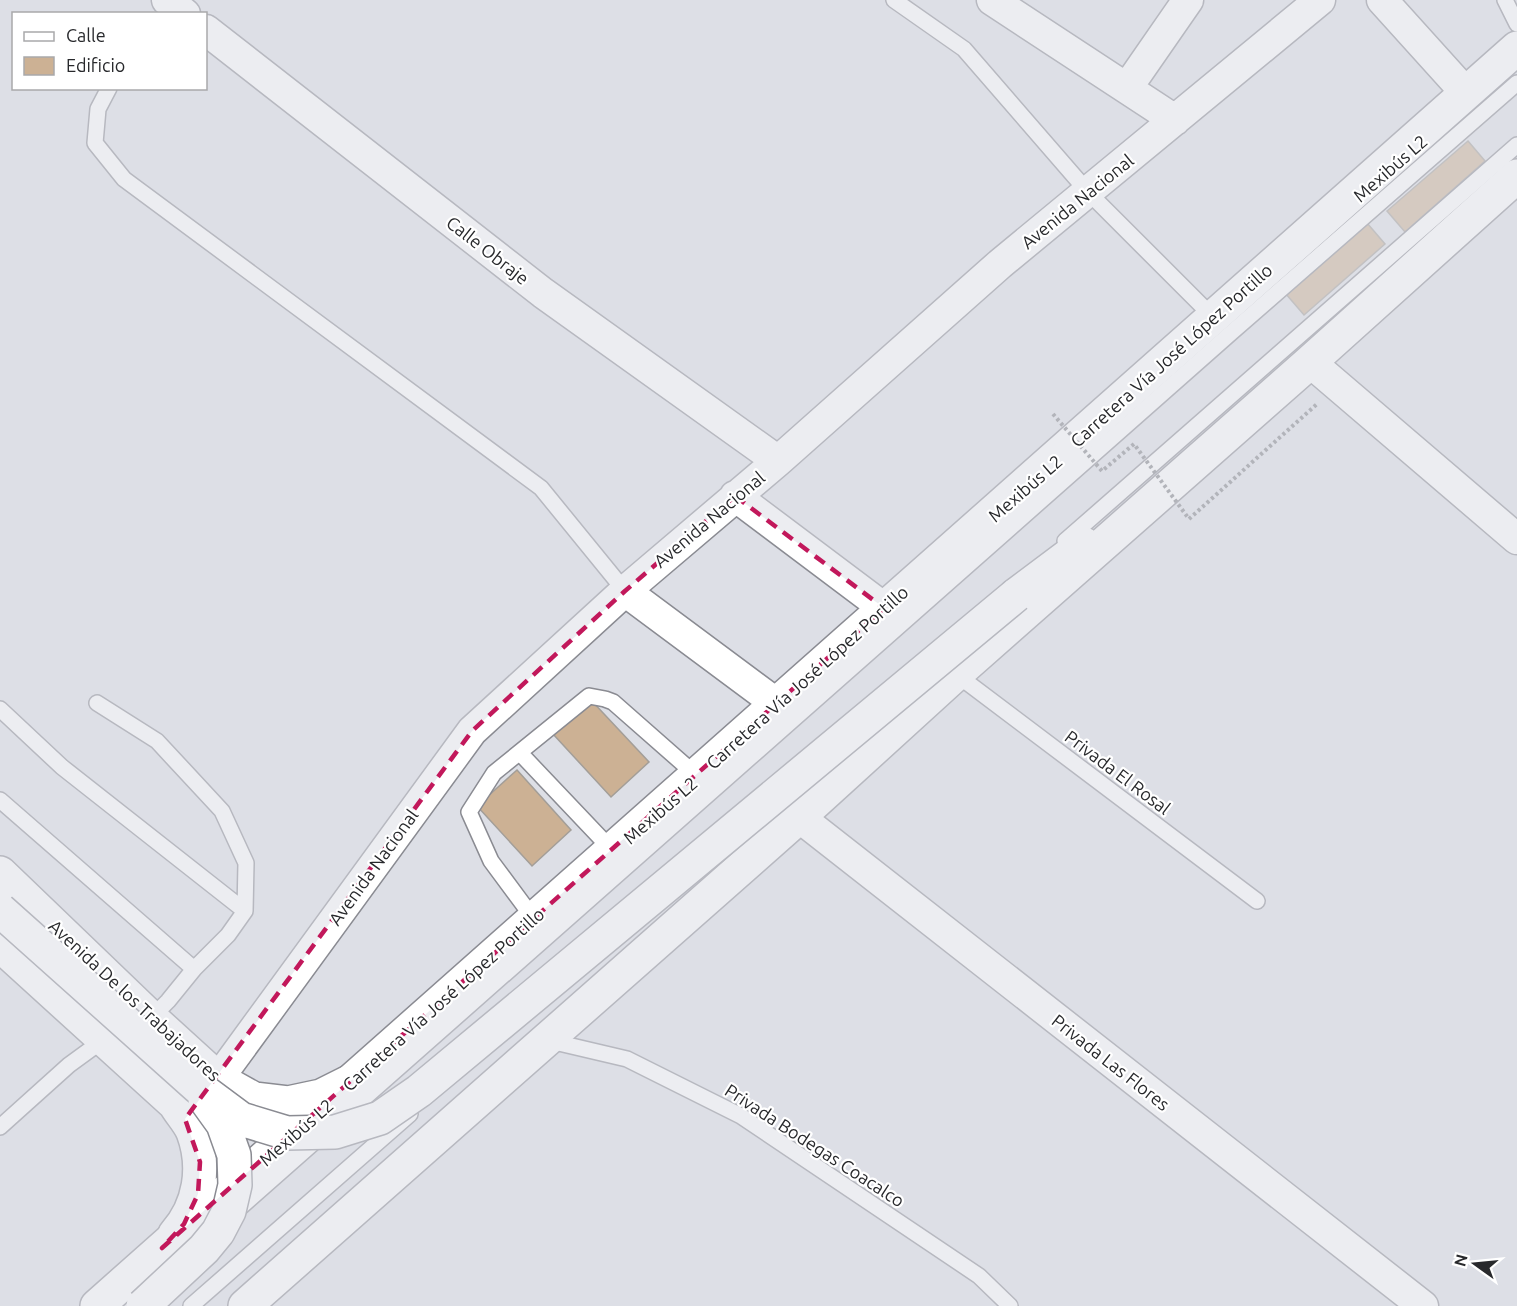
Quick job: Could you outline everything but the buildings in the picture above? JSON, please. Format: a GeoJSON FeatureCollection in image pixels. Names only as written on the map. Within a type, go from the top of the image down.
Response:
{"type":"FeatureCollection","features":[{"type":"Feature","properties":{"kind":"main road","name":"Carretera Vía José López Portillo"},"geometry":{"type":"LineString","coordinates":[[97,1306],[1517,48]]}},
{"type":"Feature","properties":{"kind":"main road"},"geometry":{"type":"LineString","coordinates":[[257,1302],[546,1040],[1517,176]]}},
{"type":"Feature","properties":{"kind":"main road"},"geometry":{"type":"LineString","coordinates":[[0,910],[198,1087],[242,1119],[287,1133],[335,1132],[380,1118],[428,1084],[1016,595],[1225,436]]}},
{"type":"Feature","properties":{"kind":"main road","name":"Avenida De los Trabajadores"},"geometry":{"type":"LineString","coordinates":[[0,873],[218,1079],[254,1099],[288,1103],[321,1096],[351,1081]]}},
{"type":"Feature","properties":{"kind":"main road"},"geometry":{"type":"LineString","coordinates":[[0,892],[207,1101],[223,1124],[234,1155],[235,1185],[229,1211],[218,1232],[204,1249],[142,1306]]}},
{"type":"Feature","properties":{"kind":"main road"},"geometry":{"type":"LineString","coordinates":[[0,945],[175,1104],[192,1131],[200,1162],[198,1194],[184,1224],[162,1248]]}},
{"type":"Feature","properties":{"kind":"street"},"geometry":{"type":"LineString","coordinates":[[167,0],[182,12]]}},
{"type":"Feature","properties":{"kind":"street"},"geometry":{"type":"LineString","coordinates":[[992,0],[1025,9],[1127,88],[1175,120]]}},
{"type":"Feature","properties":{"kind":"street"},"geometry":{"type":"LineString","coordinates":[[1127,88],[1188,0]]}},
{"type":"Feature","properties":{"kind":"street","name":"Avenida Nacional"},"geometry":{"type":"LineString","coordinates":[[184,1119],[218,1079],[472,731],[625,591],[778,461],[1000,264],[1320,0]]}},
{"type":"Feature","properties":{"kind":"street"},"geometry":{"type":"LineString","coordinates":[[1382,0],[1466,93]]}},
{"type":"Feature","properties":{"kind":"street","name":"Calle Obraje"},"geometry":{"type":"LineString","coordinates":[[207,31],[543,293],[778,461]]}},
{"type":"Feature","properties":{"kind":"street"},"geometry":{"type":"LineString","coordinates":[[1310,362],[1517,539]]}},
{"type":"Feature","properties":{"kind":"street"},"geometry":{"type":"LineString","coordinates":[[735,496],[884,609]]}},
{"type":"Feature","properties":{"kind":"street"},"geometry":{"type":"LineString","coordinates":[[625,591],[777,704]]}},
{"type":"Feature","properties":{"kind":"street","name":"Privada Las Flores"},"geometry":{"type":"LineString","coordinates":[[799,817],[1424,1306]]}},
{"type":"Feature","properties":{"kind":"lane"},"geometry":{"type":"LineString","coordinates":[[894,0],[964,49],[1088,192],[1213,317]]}},
{"type":"Feature","properties":{"kind":"lane"},"geometry":{"type":"LineString","coordinates":[[1504,0],[1517,24]]}},
{"type":"Feature","properties":{"kind":"lane","name":"Mexibús L2"},"geometry":{"type":"LineString","coordinates":[[128,1306],[1517,83]]}},
{"type":"Feature","properties":{"kind":"lane"},"geometry":{"type":"LineString","coordinates":[[108,90],[98,109],[95,143],[124,179],[541,488],[625,591]]}},
{"type":"Feature","properties":{"kind":"lane"},"geometry":{"type":"LineString","coordinates":[[191,1306],[1517,145]]}},
{"type":"Feature","properties":{"kind":"lane","name":"Privada El Rosal"},"geometry":{"type":"LineString","coordinates":[[956,674],[1257,901]]}},
{"type":"Feature","properties":{"kind":"lane"},"geometry":{"type":"LineString","coordinates":[[534,919],[491,861],[469,812],[494,773],[589,696],[613,702],[696,775]]}},
{"type":"Feature","properties":{"kind":"lane"},"geometry":{"type":"LineString","coordinates":[[0,1126],[69,1065],[103,1040],[151,1018],[194,969],[228,935],[245,911],[246,863],[222,811],[157,741],[97,703]]}},
{"type":"Feature","properties":{"kind":"lane"},"geometry":{"type":"LineString","coordinates":[[0,709],[62,767],[245,911]]}},
{"type":"Feature","properties":{"kind":"lane"},"geometry":{"type":"LineString","coordinates":[[520,753],[612,850]]}},
{"type":"Feature","properties":{"kind":"lane"},"geometry":{"type":"LineString","coordinates":[[0,800],[194,969]]}},
{"type":"Feature","properties":{"kind":"lane","name":"Privada Bodegas Coacalco"},"geometry":{"type":"LineString","coordinates":[[546,1040],[627,1059],[741,1116],[979,1276],[1010,1306]]}},
{"type":"Feature","properties":{"kind":"path"},"geometry":{"type":"LineString","coordinates":[[1053,414],[1102,471],[1134,444],[1189,519],[1320,402]]}},
{"type":"Feature","properties":{"kind":"highlighted area"},"geometry":{"type":"Polygon","coordinates":[[[735,496],[884,608],[534,919],[162,1248],[184,1224],[198,1194],[200,1162],[185,1119],[472,731],[625,591],[735,496]]]}}]}
